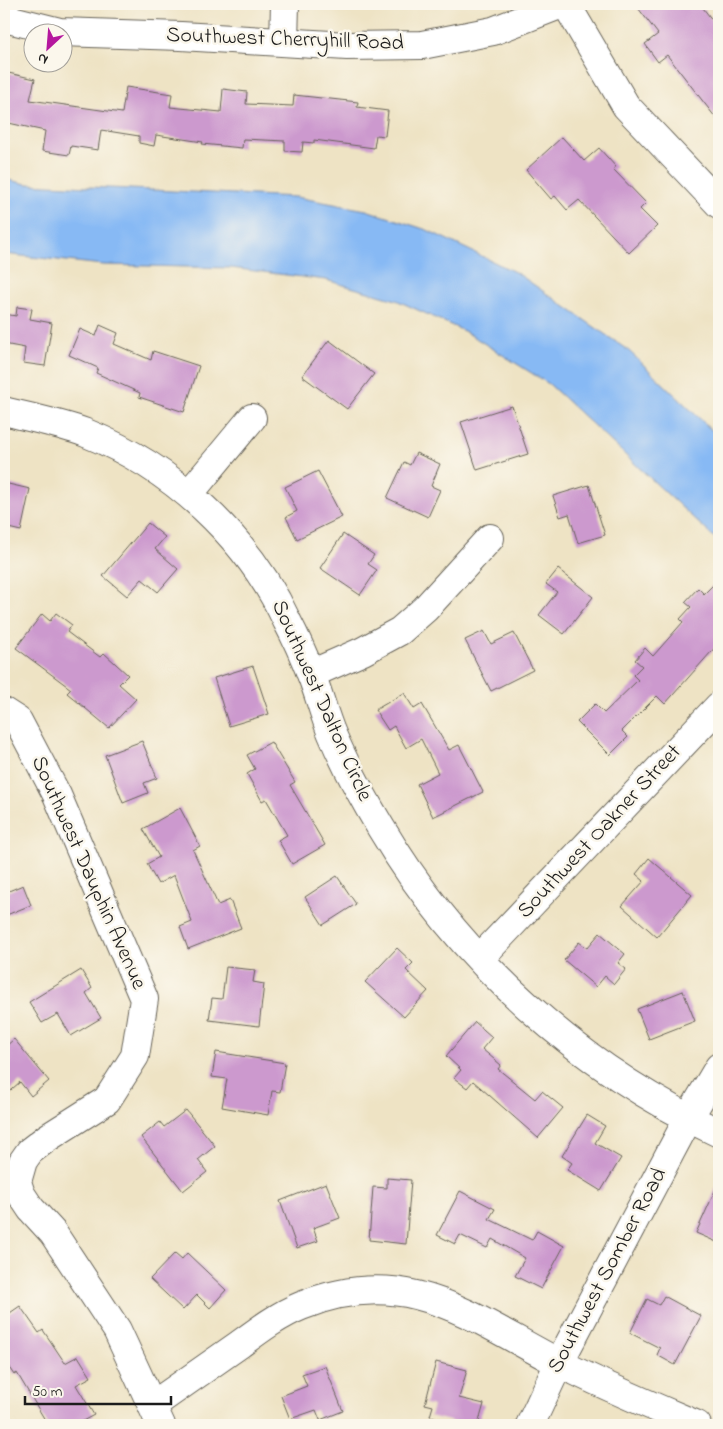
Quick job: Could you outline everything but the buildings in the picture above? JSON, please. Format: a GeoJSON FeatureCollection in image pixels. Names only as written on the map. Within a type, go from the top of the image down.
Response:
{"type":"FeatureCollection","features":[{"type":"Feature","properties":{"kind":"street"},"geometry":{"type":"LineString","coordinates":[[284,41],[285,4]]}},
{"type":"Feature","properties":{"kind":"street","name":"Southwest Cherryhill Road"},"geometry":{"type":"LineString","coordinates":[[4,18],[60,32],[284,41],[347,46],[422,45],[493,31],[562,4]]}},
{"type":"Feature","properties":{"kind":"street"},"geometry":{"type":"LineString","coordinates":[[566,4],[626,106],[719,204]]}},
{"type":"Feature","properties":{"kind":"street","name":"Southwest Dalton Circle"},"geometry":{"type":"LineString","coordinates":[[4,411],[83,432],[139,460],[189,494],[245,552],[262,575],[287,620],[311,674],[332,733],[360,792],[426,896],[454,932],[522,1001],[589,1058],[688,1119],[719,1133]]}},
{"type":"Feature","properties":{"kind":"street"},"geometry":{"type":"LineString","coordinates":[[189,494],[252,418]]}},
{"type":"Feature","properties":{"kind":"street"},"geometry":{"type":"LineString","coordinates":[[311,674],[400,632],[490,538]]}},
{"type":"Feature","properties":{"kind":"street","name":"Southwest Oakner Street"},"geometry":{"type":"LineString","coordinates":[[480,958],[719,706]]}},
{"type":"Feature","properties":{"kind":"street","name":"Southwest Dauphin Avenue"},"geometry":{"type":"LineString","coordinates":[[4,712],[18,721],[57,794],[144,999],[135,1056],[107,1100],[30,1151],[18,1172],[18,1182],[21,1194],[31,1210],[54,1234],[90,1286],[117,1330],[157,1415]]}},
{"type":"Feature","properties":{"kind":"street","name":"Southwest Somber Road"},"geometry":{"type":"LineString","coordinates":[[530,1425],[559,1363],[688,1119],[719,1067]]}},
{"type":"Feature","properties":{"kind":"street"},"geometry":{"type":"LineString","coordinates":[[157,1415],[272,1321],[300,1306],[351,1291],[391,1290],[433,1298],[559,1363],[697,1425]]}},
{"type":"Feature","properties":{"kind":"water"},"geometry":{"type":"Polygon","coordinates":[[[4,179],[27,184],[296,197],[366,210],[427,230],[517,273],[629,351],[719,437],[719,542],[549,384],[466,332],[396,300],[326,280],[231,268],[103,265],[4,254],[4,179]]]}}]}
